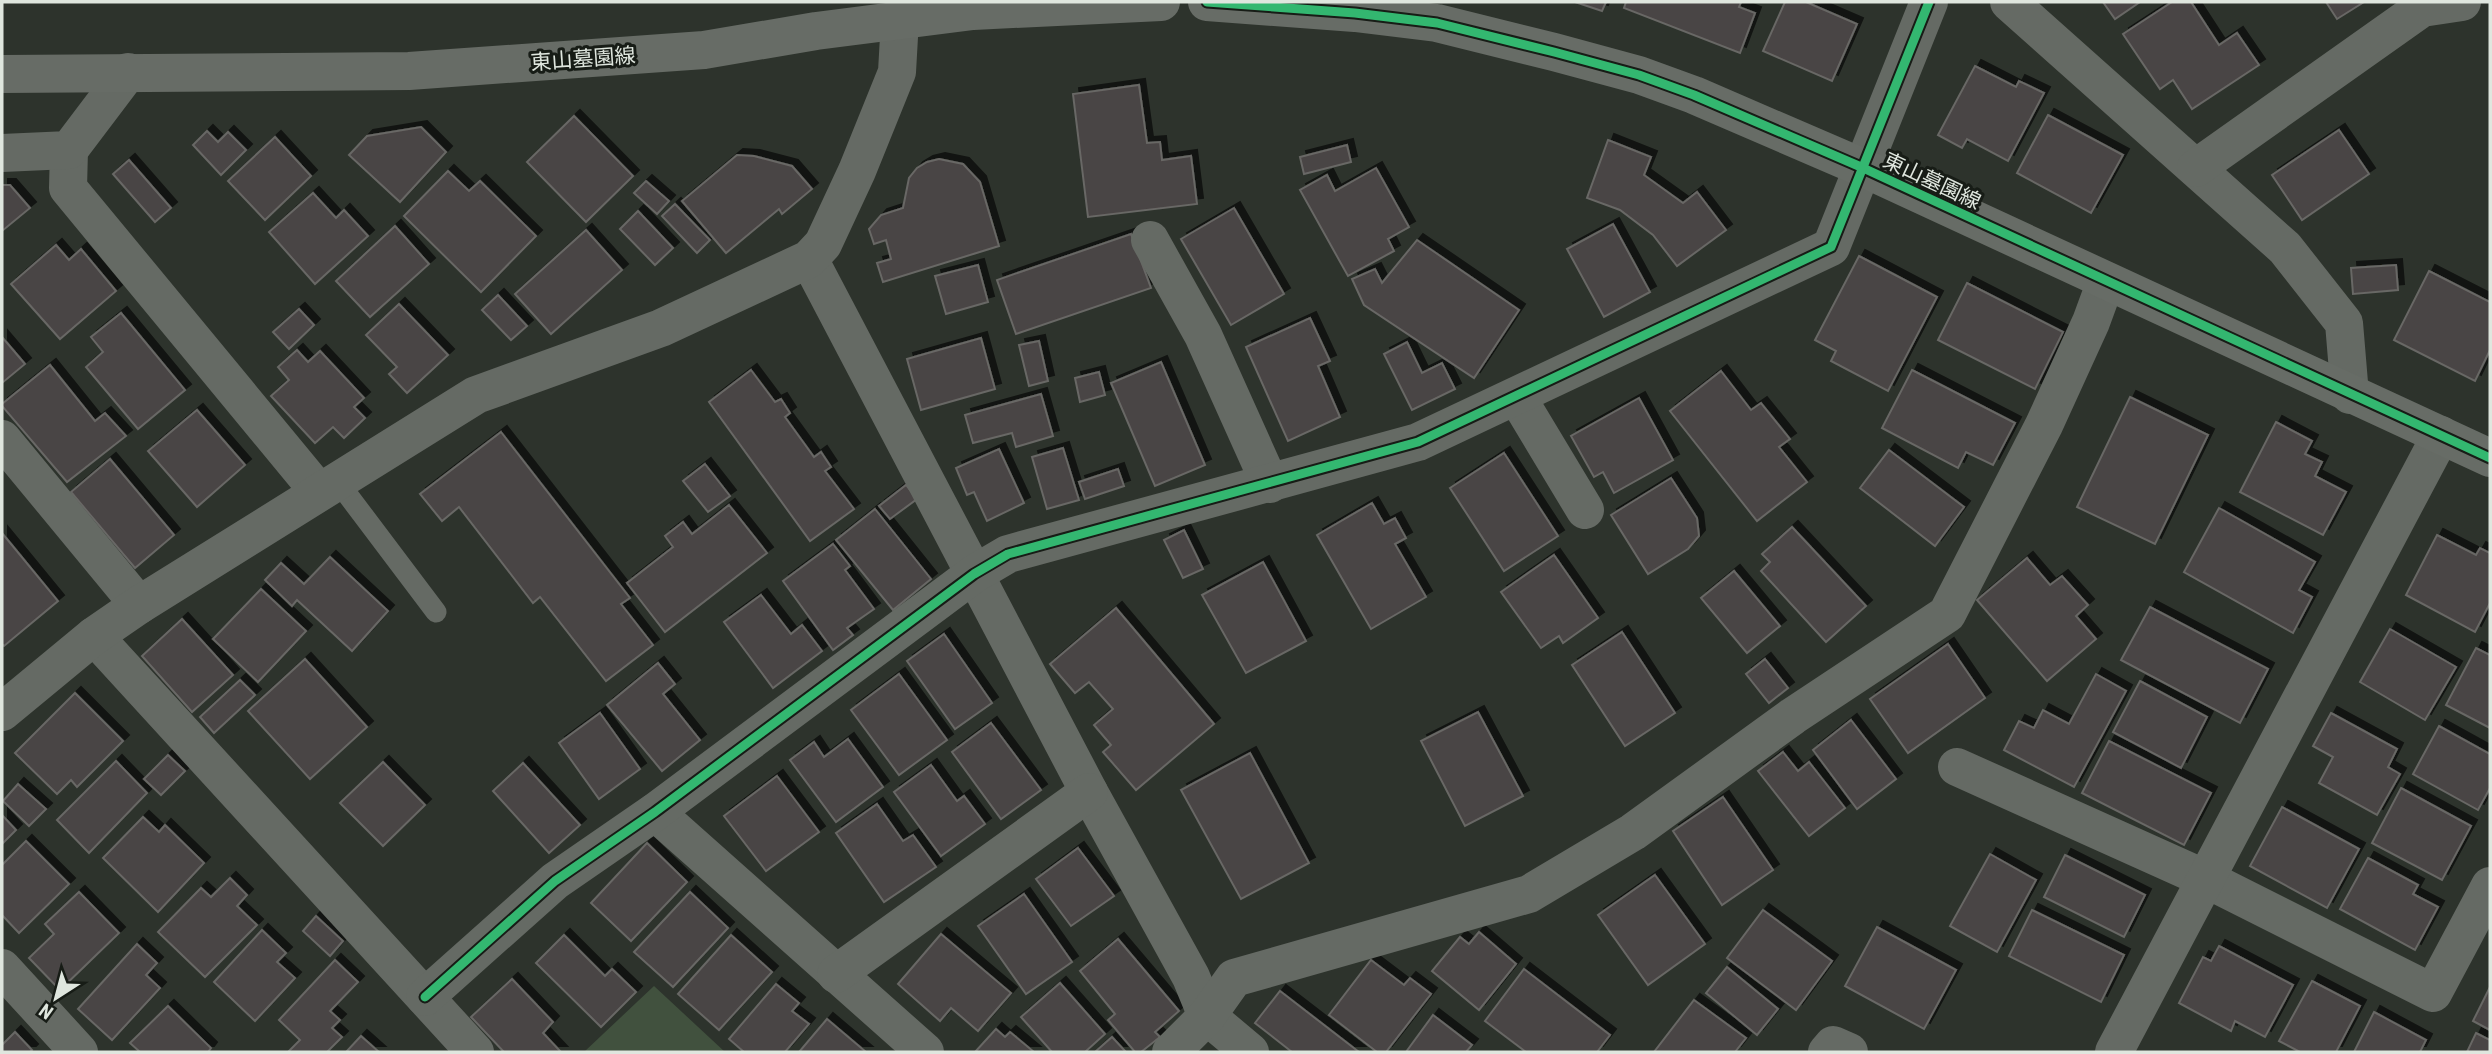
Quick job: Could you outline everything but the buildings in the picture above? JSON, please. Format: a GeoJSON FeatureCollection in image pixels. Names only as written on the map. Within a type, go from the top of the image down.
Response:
{"type":"FeatureCollection","features":[{"type":"Feature","properties":{"kind":"street","name":"東山墓園線"},"geometry":{"type":"LineString","coordinates":[[2,74],[436,69],[704,50],[900,19],[1031,5],[1161,2]]}},
{"type":"Feature","properties":{"kind":"street","name":"東山墓園線"},"geometry":{"type":"LineString","coordinates":[[1207,2],[1361,7],[1437,23],[1639,75],[1747,116],[2350,395],[2473,444]]}},
{"type":"Feature","properties":{"kind":"street"},"geometry":{"type":"LineString","coordinates":[[425,997],[555,881],[655,812],[974,574],[1008,554],[1418,442],[1831,247],[1929,2]]}},
{"type":"Feature","properties":{"kind":"street"},"geometry":{"type":"LineString","coordinates":[[2009,2],[2285,248],[2344,323],[2350,395]]}},
{"type":"Feature","properties":{"kind":"street"},"geometry":{"type":"LineString","coordinates":[[2196,168],[2421,5],[2462,2]]}},
{"type":"Feature","properties":{"kind":"street"},"geometry":{"type":"LineString","coordinates":[[2,712],[94,636],[139,605],[476,395],[661,328],[809,259],[824,244],[858,172],[897,72],[900,19]]}},
{"type":"Feature","properties":{"kind":"street"},"geometry":{"type":"LineString","coordinates":[[128,72],[69,150],[68,188],[328,487]]}},
{"type":"Feature","properties":{"kind":"street"},"geometry":{"type":"LineString","coordinates":[[2,153],[69,150]]}},
{"type":"Feature","properties":{"kind":"street"},"geometry":{"type":"LineString","coordinates":[[1150,240],[1203,335],[1270,484]]}},
{"type":"Feature","properties":{"kind":"street"},"geometry":{"type":"LineString","coordinates":[[809,259],[1089,792],[1191,977],[1207,1016],[1250,1052]]}},
{"type":"Feature","properties":{"kind":"street"},"geometry":{"type":"LineString","coordinates":[[1171,1052],[1207,1016],[1234,978],[1529,894],[1633,832],[1793,716],[1947,614],[2044,425],[2091,322],[2106,281]]}},
{"type":"Feature","properties":{"kind":"street"},"geometry":{"type":"LineString","coordinates":[[1517,397],[1585,510]]}},
{"type":"Feature","properties":{"kind":"street"},"geometry":{"type":"LineString","coordinates":[[2,439],[139,605]]}},
{"type":"Feature","properties":{"kind":"street"},"geometry":{"type":"LineString","coordinates":[[2114,1052],[2206,879],[2473,444]]}},
{"type":"Feature","properties":{"kind":"street"},"geometry":{"type":"LineString","coordinates":[[94,636],[475,1052]]}},
{"type":"Feature","properties":{"kind":"street"},"geometry":{"type":"LineString","coordinates":[[1957,766],[2206,879],[2433,993],[2490,886]]}},
{"type":"Feature","properties":{"kind":"street"},"geometry":{"type":"LineString","coordinates":[[836,974],[1089,792]]}},
{"type":"Feature","properties":{"kind":"street"},"geometry":{"type":"LineString","coordinates":[[655,812],[925,1052]]}},
{"type":"Feature","properties":{"kind":"street"},"geometry":{"type":"LineString","coordinates":[[2,968],[79,1052]]}},
{"type":"Feature","properties":{"kind":"street"},"geometry":{"type":"LineString","coordinates":[[1827,1052],[1833,1045],[1849,1052]]}},
{"type":"Feature","properties":{"kind":"lane"},"geometry":{"type":"LineString","coordinates":[[328,487],[436,612]]}},
{"type":"Feature","properties":{"kind":"green space"},"geometry":{"type":"Polygon","coordinates":[[[654,986],[725,1052],[584,1052],[654,986]]]}},
{"type":"Feature","properties":{"kind":"cycle path"},"geometry":{"type":"LineString","coordinates":[[1207,2],[1355,13],[1437,23],[1639,75],[1694,95],[1861,167],[2490,458]]}},
{"type":"Feature","properties":{"kind":"cycle path"},"geometry":{"type":"LineString","coordinates":[[425,997],[555,881],[655,812],[974,574],[1008,554],[1418,442],[1831,247],[1929,2]]}}]}
